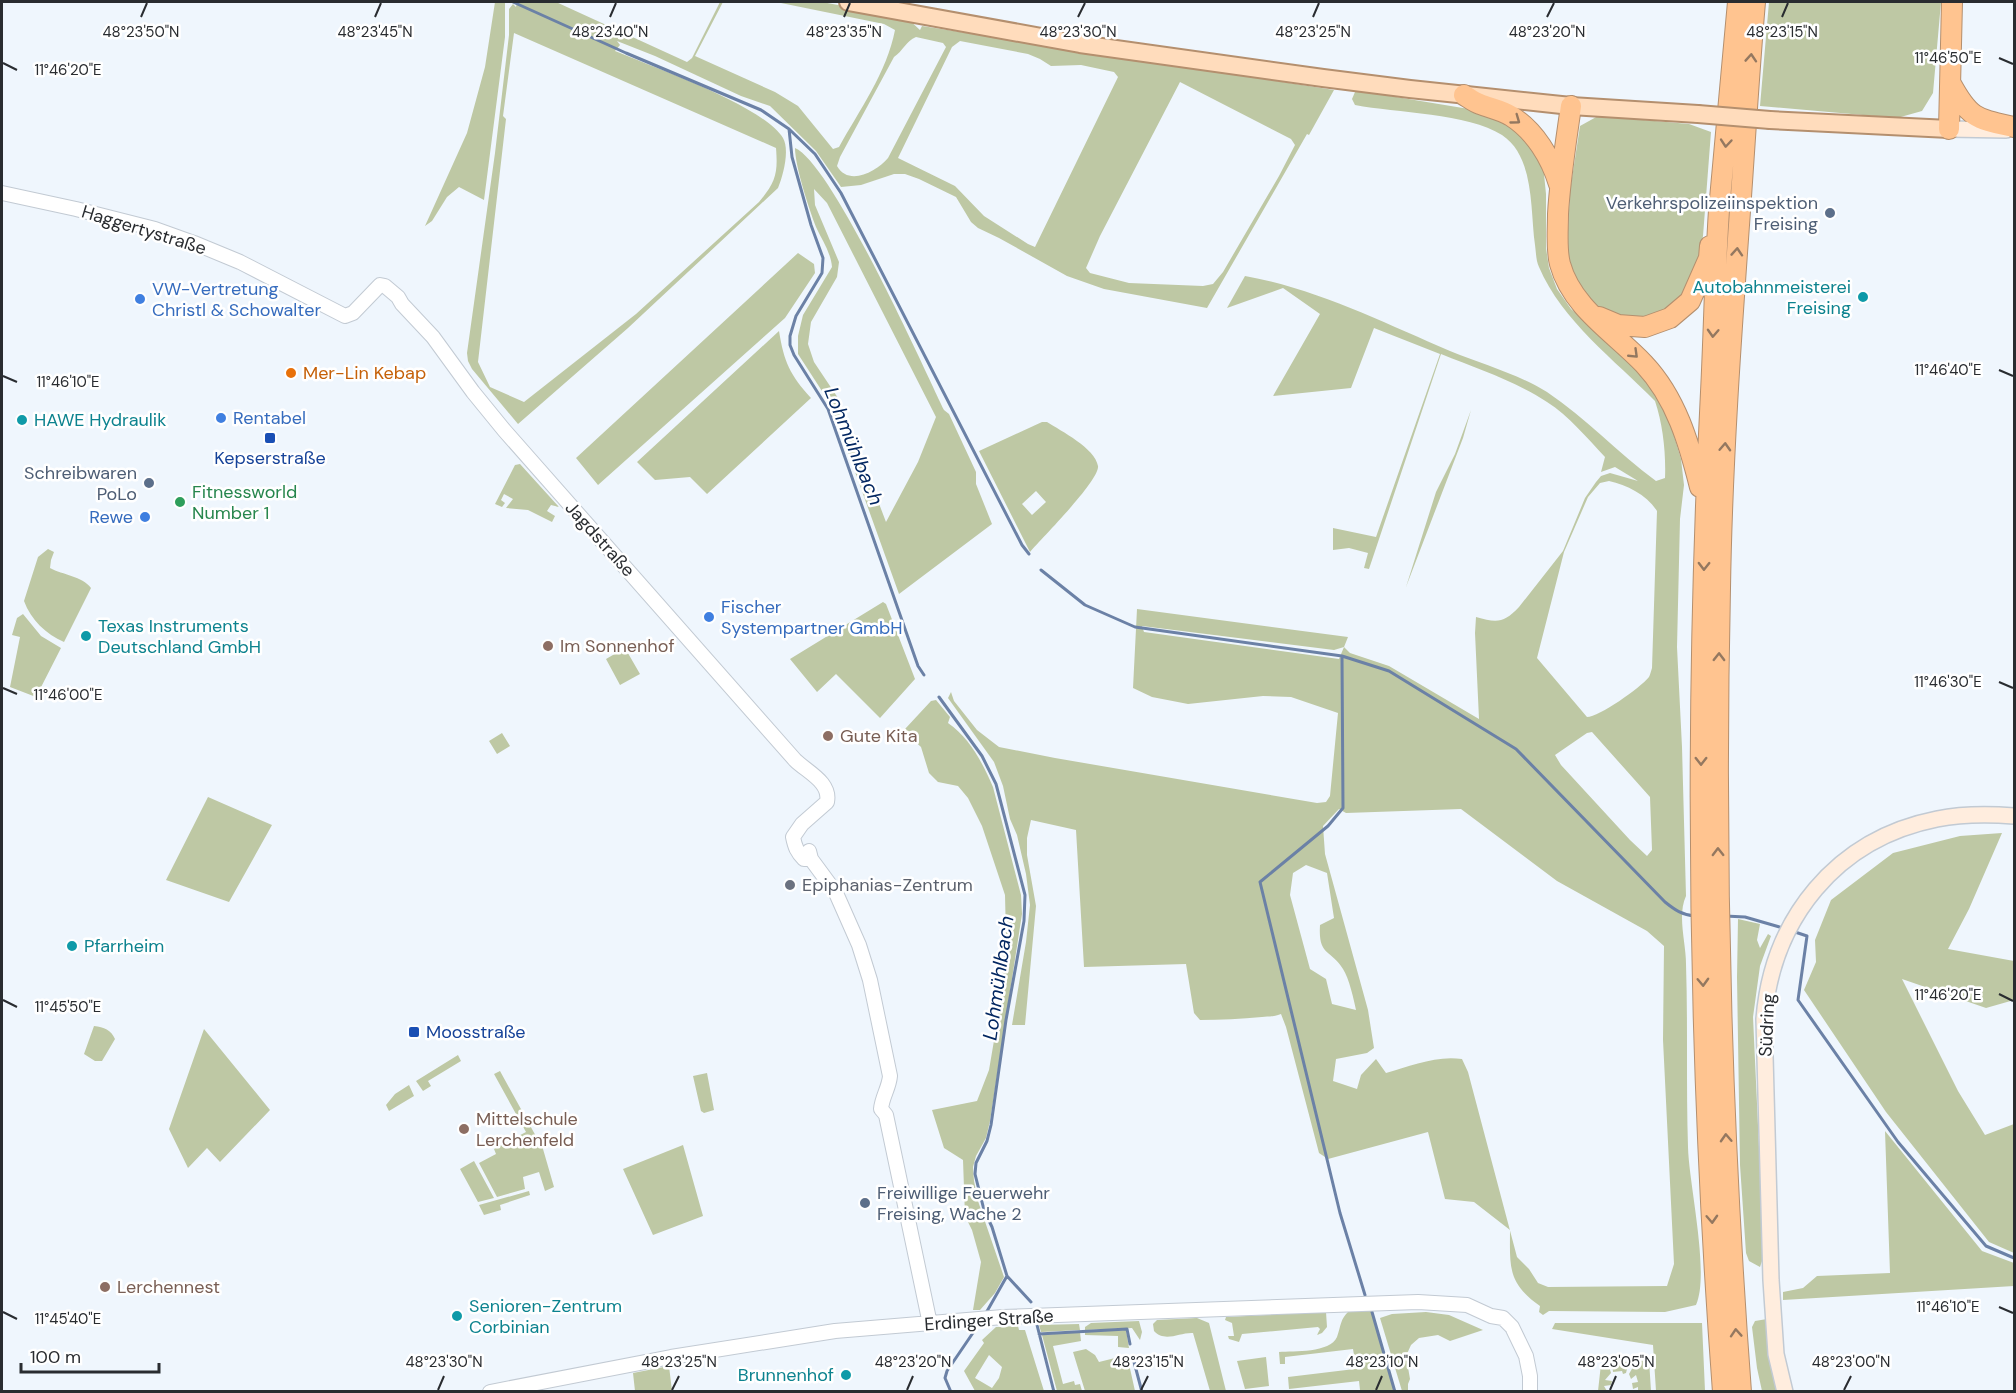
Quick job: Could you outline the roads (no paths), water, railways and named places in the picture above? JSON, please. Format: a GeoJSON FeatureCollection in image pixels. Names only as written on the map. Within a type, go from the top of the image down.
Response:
{"type":"FeatureCollection","features":[{"type":"Feature","properties":{"kind":"highway"},"geometry":{"type":"LineString","coordinates":[[1741,1392],[1710,917],[1701,708],[1705,508],[1719,212],[1751,2]]}},
{"type":"Feature","properties":{"kind":"highway"},"geometry":{"type":"LineString","coordinates":[[1723,1392],[1707,1123],[1710,917],[1718,742],[1722,505],[1751,2]]}},
{"type":"Feature","properties":{"kind":"highway"},"geometry":{"type":"LineString","coordinates":[[1949,129],[1952,2]]}},
{"type":"Feature","properties":{"kind":"highway"},"geometry":{"type":"LineString","coordinates":[[1951,84],[1960,102],[1971,114],[2014,129]]}},
{"type":"Feature","properties":{"kind":"highway"},"geometry":{"type":"LineString","coordinates":[[1464,95],[1479,104],[1510,115],[1534,135],[1553,166],[1560,187]]}},
{"type":"Feature","properties":{"kind":"highway"},"geometry":{"type":"LineString","coordinates":[[1571,106],[1560,187],[1557,236],[1560,264],[1571,291],[1591,314],[1646,366],[1673,403],[1692,456],[1705,508]]}},
{"type":"Feature","properties":{"kind":"highway"},"geometry":{"type":"LineString","coordinates":[[1591,314],[1618,326],[1644,327],[1670,318],[1690,301],[1708,258],[1712,228],[1719,212]]}},
{"type":"Feature","properties":{"kind":"main road"},"geometry":{"type":"LineString","coordinates":[[848,2],[1080,44],[1464,95],[1571,106],[1770,120],[1949,129],[2014,129]]}},
{"type":"Feature","properties":{"kind":"main road","name":"Südring"},"geometry":{"type":"LineString","coordinates":[[1785,1392],[1776,1354],[1772,1299],[1764,1019],[1768,988],[1785,933],[1794,917],[1819,885],[1845,861],[1862,849],[1899,830],[1949,817],[1987,814],[2014,816]]}},
{"type":"Feature","properties":{"kind":"street","name":"Haggertystraße"},"geometry":{"type":"LineString","coordinates":[[2,193],[155,229],[240,262],[345,316]]}},
{"type":"Feature","properties":{"kind":"street","name":"Jagdstraße"},"geometry":{"type":"LineString","coordinates":[[345,316],[353,313],[373,291],[394,303],[402,304],[434,337],[468,386],[504,430],[804,769],[824,785],[827,795],[825,804],[802,825],[794,839],[796,849],[804,859],[812,859],[836,893],[849,919],[862,956],[889,1065],[889,1090],[884,1095],[881,1109],[886,1115],[930,1324]]}},
{"type":"Feature","properties":{"kind":"street","name":"Erdinger Straße"},"geometry":{"type":"LineString","coordinates":[[490,1392],[671,1356],[835,1331],[993,1318],[1393,1302],[1467,1305],[1491,1316],[1506,1333],[1514,1333],[1526,1356],[1530,1392]]}},
{"type":"Feature","properties":{"kind":"waterway"},"geometry":{"type":"LineString","coordinates":[[513,2],[761,110],[789,129],[815,154],[841,193],[1022,545],[1029,554]]}},
{"type":"Feature","properties":{"kind":"waterway","name":"Lohmühlbach"},"geometry":{"type":"LineString","coordinates":[[789,129],[792,157],[823,258],[822,273],[796,316],[790,336],[790,345],[828,409],[918,666],[924,675]]}},
{"type":"Feature","properties":{"kind":"waterway"},"geometry":{"type":"LineString","coordinates":[[1041,570],[1085,605],[1135,627],[1342,656],[1389,671],[1516,749],[1665,902],[1679,912],[1695,916]]}},
{"type":"Feature","properties":{"kind":"waterway"},"geometry":{"type":"LineString","coordinates":[[1342,656],[1343,808],[1328,826],[1260,882],[1340,1213],[1365,1295]]}},
{"type":"Feature","properties":{"kind":"waterway","name":"Lohmühlbach"},"geometry":{"type":"LineString","coordinates":[[939,697],[982,756],[996,784],[1025,895],[1024,921],[1006,1020],[991,1125],[987,1141],[976,1163],[975,1174],[984,1210],[992,1227],[1007,1276],[986,1313]]}},
{"type":"Feature","properties":{"kind":"waterway"},"geometry":{"type":"LineString","coordinates":[[1725,916],[1745,917],[1783,928]]}},
{"type":"Feature","properties":{"kind":"waterway"},"geometry":{"type":"LineString","coordinates":[[1795,932],[1807,936],[1798,1000],[1898,1142],[1986,1246],[2014,1258]]}},
{"type":"Feature","properties":{"kind":"waterway","name":"Lohmühlbach"},"geometry":{"type":"LineString","coordinates":[[1007,1276],[1031,1302]]}},
{"type":"Feature","properties":{"kind":"waterway"},"geometry":{"type":"LineString","coordinates":[[1372,1312],[1395,1392]]}},
{"type":"Feature","properties":{"kind":"waterway","name":"Lohmühlbach"},"geometry":{"type":"LineString","coordinates":[[951,1392],[945,1378],[947,1371],[979,1324]]}},
{"type":"Feature","properties":{"kind":"waterway","name":"Lohmühlbach"},"geometry":{"type":"LineString","coordinates":[[1037,1325],[1054,1392]]}},
{"type":"Feature","properties":{"kind":"waterway","name":"Lohmühlbach"},"geometry":{"type":"LineString","coordinates":[[1039,1334],[1127,1329],[1130,1344]]}},
{"type":"Feature","properties":{"kind":"waterway","name":"Lohmühlbach"},"geometry":{"type":"LineString","coordinates":[[1133,1358],[1142,1392]]}},
{"type":"Feature","properties":{"kind":"place","name":"Verkehrspolizeiinspektion Freising"},"geometry":{"type":"Point","coordinates":[1830,213]}},
{"type":"Feature","properties":{"kind":"place","name":"Autobahnmeisterei Freising"},"geometry":{"type":"Point","coordinates":[1863,297]}},
{"type":"Feature","properties":{"kind":"place","name":"VW-Vertretung Christl & Schowalter"},"geometry":{"type":"Point","coordinates":[140,299]}},
{"type":"Feature","properties":{"kind":"place","name":"Mer-Lin Kebap"},"geometry":{"type":"Point","coordinates":[291,373]}},
{"type":"Feature","properties":{"kind":"place","name":"Rentabel"},"geometry":{"type":"Point","coordinates":[221,418]}},
{"type":"Feature","properties":{"kind":"place","name":"HAWE Hydraulik"},"geometry":{"type":"Point","coordinates":[22,420]}},
{"type":"Feature","properties":{"kind":"place","name":"Kepserstraße"},"geometry":{"type":"Point","coordinates":[270,438]}},
{"type":"Feature","properties":{"kind":"place","name":"Schreibwaren PoLo"},"geometry":{"type":"Point","coordinates":[149,483]}},
{"type":"Feature","properties":{"kind":"place","name":"Fitnessworld Number 1"},"geometry":{"type":"Point","coordinates":[180,502]}},
{"type":"Feature","properties":{"kind":"place","name":"Rewe"},"geometry":{"type":"Point","coordinates":[145,517]}},
{"type":"Feature","properties":{"kind":"place","name":"Fischer Systempartner GmbH"},"geometry":{"type":"Point","coordinates":[709,617]}},
{"type":"Feature","properties":{"kind":"place","name":"Texas Instruments Deutschland GmbH"},"geometry":{"type":"Point","coordinates":[86,636]}},
{"type":"Feature","properties":{"kind":"place","name":"Im Sonnenhof"},"geometry":{"type":"Point","coordinates":[548,646]}},
{"type":"Feature","properties":{"kind":"place","name":"Gute Kita"},"geometry":{"type":"Point","coordinates":[828,736]}},
{"type":"Feature","properties":{"kind":"place","name":"Epiphanias-Zentrum"},"geometry":{"type":"Point","coordinates":[790,885]}},
{"type":"Feature","properties":{"kind":"place","name":"Pfarrheim"},"geometry":{"type":"Point","coordinates":[72,946]}},
{"type":"Feature","properties":{"kind":"place","name":"Moosstraße"},"geometry":{"type":"Point","coordinates":[414,1032]}},
{"type":"Feature","properties":{"kind":"place","name":"Mittelschule Lerchenfeld"},"geometry":{"type":"Point","coordinates":[464,1129]}},
{"type":"Feature","properties":{"kind":"place","name":"Freiwillige Feuerwehr Freising, Wache 2"},"geometry":{"type":"Point","coordinates":[865,1203]}},
{"type":"Feature","properties":{"kind":"place","name":"Lerchennest"},"geometry":{"type":"Point","coordinates":[105,1287]}},
{"type":"Feature","properties":{"kind":"place","name":"Senioren-Zentrum Corbinian"},"geometry":{"type":"Point","coordinates":[457,1316]}},
{"type":"Feature","properties":{"kind":"place","name":"Brunnenhof"},"geometry":{"type":"Point","coordinates":[846,1375]}}]}
